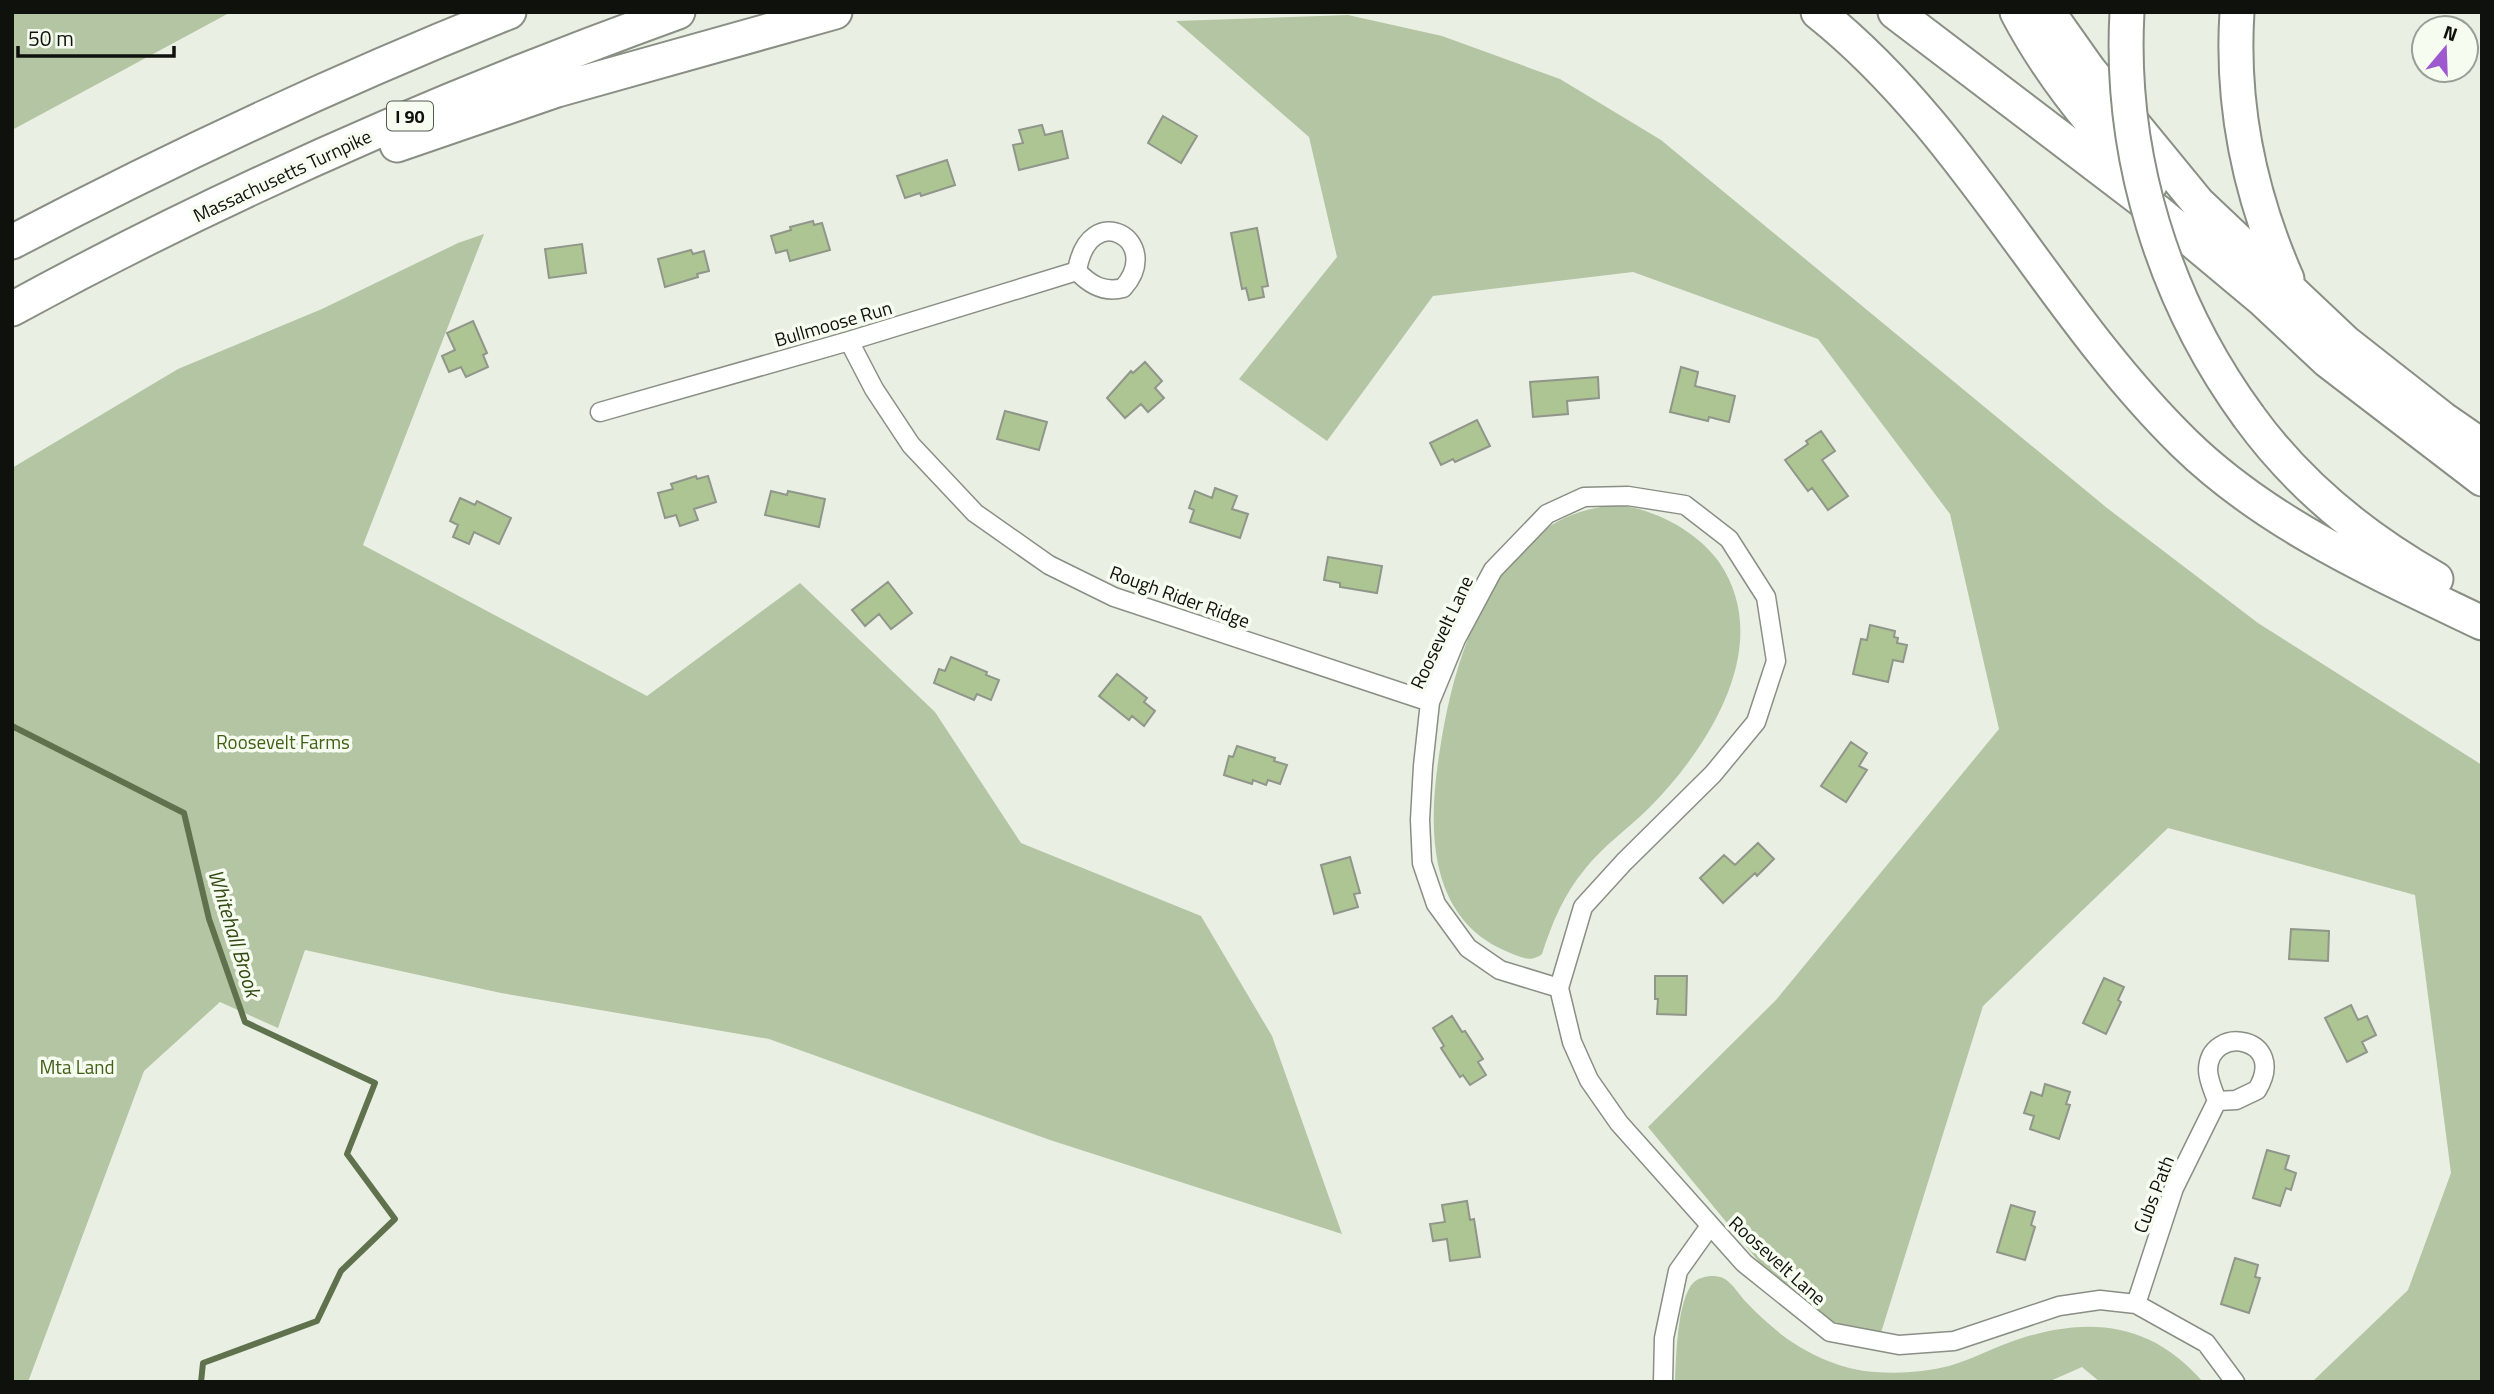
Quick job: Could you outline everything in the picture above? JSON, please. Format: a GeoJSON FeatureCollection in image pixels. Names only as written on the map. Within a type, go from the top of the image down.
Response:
{"type":"FeatureCollection","features":[{"type":"Feature","properties":{"kind":"highway"},"geometry":{"type":"LineString","coordinates":[[402,56],[482,12]]}},
{"type":"Feature","properties":{"kind":"highway"},"geometry":{"type":"LineString","coordinates":[[12,242],[240,128],[509,12]]}},
{"type":"Feature","properties":{"kind":"highway","name":"Massachusetts Turnpike"},"geometry":{"type":"LineString","coordinates":[[12,309],[149,237],[302,164],[429,108],[678,12]]}},
{"type":"Feature","properties":{"kind":"highway"},"geometry":{"type":"LineString","coordinates":[[149,237],[227,216],[351,163],[492,111],[581,83],[835,12]]}},
{"type":"Feature","properties":{"kind":"highway"},"geometry":{"type":"LineString","coordinates":[[1818,12],[1866,53],[1906,95],[2109,361],[2186,445],[2244,494],[2294,527],[2340,554],[2482,623]]}},
{"type":"Feature","properties":{"kind":"highway"},"geometry":{"type":"LineString","coordinates":[[1895,12],[2129,190],[2262,299],[2328,361],[2482,479]]}},
{"type":"Feature","properties":{"kind":"highway"},"geometry":{"type":"LineString","coordinates":[[2017,12],[2043,58],[2101,134],[2221,253],[2262,299]]}},
{"type":"Feature","properties":{"kind":"highway"},"geometry":{"type":"LineString","coordinates":[[2048,12],[2089,70],[2198,203],[2345,342],[2482,446]]}},
{"type":"Feature","properties":{"kind":"highway"},"geometry":{"type":"LineString","coordinates":[[2127,12],[2132,127],[2144,191],[2171,279],[2196,333],[2222,379],[2291,468],[2353,525],[2415,567],[2482,604]]}},
{"type":"Feature","properties":{"kind":"highway"},"geometry":{"type":"LineString","coordinates":[[2237,12],[2237,96],[2246,153],[2271,239],[2295,294]]}},
{"type":"Feature","properties":{"kind":"street","name":"Bullmoose Run"},"geometry":{"type":"LineString","coordinates":[[600,412],[849,341],[1077,271]]}},
{"type":"Feature","properties":{"kind":"street","name":"Rough Rider Ridge"},"geometry":{"type":"LineString","coordinates":[[849,341],[874,389],[911,446],[975,513],[1049,565],[1114,597],[1430,702]]}},
{"type":"Feature","properties":{"kind":"street","name":"Roosevelt Lane"},"geometry":{"type":"LineString","coordinates":[[1559,988],[1500,970],[1468,948],[1436,905],[1422,863],[1420,820],[1430,702],[1456,639],[1493,570],[1547,514],[1584,498],[1628,496],[1685,505],[1729,539],[1766,597],[1776,661],[1756,722],[1713,775],[1624,862],[1583,907],[1559,988],[1572,1042],[1589,1080],[1619,1122],[1710,1226],[1762,1279],[1830,1332],[1899,1345],[1954,1341],[2059,1306],[2100,1300],[2136,1304],[2206,1343],[2235,1382]]}},
{"type":"Feature","properties":{"kind":"street","name":"Cubs Path"},"geometry":{"type":"LineString","coordinates":[[2136,1304],[2174,1188],[2217,1101]]}},
{"type":"Feature","properties":{"kind":"street"},"geometry":{"type":"LineString","coordinates":[[1663,1382],[1664,1338],[1678,1271],[1710,1226]]}},
{"type":"Feature","properties":{"kind":"green space"},"geometry":{"type":"Polygon","coordinates":[[[12,12],[231,12],[12,130],[12,12]]]}},
{"type":"Feature","properties":{"kind":"green space"},"geometry":{"type":"Polygon","coordinates":[[[1348,15],[1442,36],[1560,79],[1661,140],[2107,508],[2258,623],[2482,765],[2482,1382],[2312,1382],[2408,1290],[2451,1173],[2415,895],[2168,828],[1983,1006],[1879,1339],[1824,1319],[1760,1263],[1648,1127],[1776,1000],[1999,729],[1950,514],[1818,339],[1633,272],[1433,296],[1327,441],[1239,379],[1337,257],[1309,137],[1176,21],[1348,15]]]}},
{"type":"Feature","properties":{"kind":"green space","name":"Roosevelt Farms"},"geometry":{"type":"Polygon","coordinates":[[[484,234],[363,545],[647,696],[800,583],[935,712],[1021,843],[1201,916],[1272,1036],[1342,1234],[1050,1140],[769,1039],[501,993],[305,950],[278,1028],[220,1002],[144,1071],[28,1382],[12,1382],[12,468],[178,369],[322,309],[458,243],[484,234]]]}},
{"type":"Feature","properties":{"kind":"green space"},"geometry":{"type":"Polygon","coordinates":[[[1614,505],[1643,510],[1672,523],[1699,540],[1719,562],[1735,594],[1740,626],[1738,659],[1728,692],[1694,755],[1650,807],[1585,869],[1559,909],[1542,954],[1525,958],[1481,937],[1461,916],[1447,892],[1438,866],[1434,807],[1445,720],[1470,634],[1483,606],[1516,557],[1537,536],[1564,518],[1614,505]]]}},
{"type":"Feature","properties":{"kind":"green space"},"geometry":{"type":"Polygon","coordinates":[[[1710,1276],[1728,1281],[1759,1315],[1792,1342],[1826,1360],[1863,1371],[1894,1373],[1931,1370],[2045,1332],[2095,1327],[2141,1336],[2163,1347],[2203,1382],[2100,1382],[2082,1367],[2048,1382],[1675,1382],[1678,1329],[1684,1301],[1694,1282],[1710,1276]]]}},
{"type":"Feature","properties":{"kind":"building"},"geometry":{"type":"Polygon","coordinates":[[[1163,116],[1197,136],[1181,163],[1148,143],[1163,116]]]}},
{"type":"Feature","properties":{"kind":"building"},"geometry":{"type":"Polygon","coordinates":[[[1042,125],[1045,135],[1062,131],[1068,158],[1019,170],[1013,145],[1023,143],[1019,130],[1042,125]]]}},
{"type":"Feature","properties":{"kind":"building"},"geometry":{"type":"Polygon","coordinates":[[[947,160],[955,185],[905,198],[897,176],[947,160]]]}},
{"type":"Feature","properties":{"kind":"building"},"geometry":{"type":"Polygon","coordinates":[[[813,221],[814,225],[822,223],[830,250],[790,261],[787,250],[776,253],[771,236],[813,221]]]}},
{"type":"Feature","properties":{"kind":"building"},"geometry":{"type":"Polygon","coordinates":[[[1257,228],[1268,286],[1262,287],[1264,297],[1249,300],[1246,288],[1242,289],[1231,233],[1257,228]]]}},
{"type":"Feature","properties":{"kind":"building"},"geometry":{"type":"Polygon","coordinates":[[[582,244],[586,273],[549,278],[545,249],[582,244]]]}},
{"type":"Feature","properties":{"kind":"building"},"geometry":{"type":"Polygon","coordinates":[[[691,250],[693,254],[704,251],[709,271],[665,287],[658,259],[691,250]]]}},
{"type":"Feature","properties":{"kind":"building"},"geometry":{"type":"Polygon","coordinates":[[[473,321],[487,353],[483,355],[488,367],[466,377],[461,367],[449,372],[442,356],[455,350],[447,333],[473,321]]]}},
{"type":"Feature","properties":{"kind":"building"},"geometry":{"type":"Polygon","coordinates":[[[1145,362],[1162,381],[1155,388],[1164,398],[1148,412],[1141,404],[1125,418],[1107,398],[1131,371],[1133,373],[1145,362]]]}},
{"type":"Feature","properties":{"kind":"building"},"geometry":{"type":"Polygon","coordinates":[[[1681,367],[1698,372],[1695,386],[1735,396],[1729,422],[1709,417],[1708,421],[1670,412],[1681,367]]]}},
{"type":"Feature","properties":{"kind":"building"},"geometry":{"type":"Polygon","coordinates":[[[1598,377],[1599,398],[1567,401],[1568,414],[1533,417],[1530,382],[1598,377]]]}},
{"type":"Feature","properties":{"kind":"building"},"geometry":{"type":"Polygon","coordinates":[[[1005,411],[1047,422],[1039,450],[997,439],[1005,411]]]}},
{"type":"Feature","properties":{"kind":"building"},"geometry":{"type":"Polygon","coordinates":[[[1477,420],[1490,446],[1455,462],[1453,459],[1441,465],[1430,443],[1477,420]]]}},
{"type":"Feature","properties":{"kind":"building"},"geometry":{"type":"Polygon","coordinates":[[[1821,431],[1835,451],[1822,460],[1848,496],[1828,510],[1812,488],[1808,491],[1785,460],[1821,431]]]}},
{"type":"Feature","properties":{"kind":"building"},"geometry":{"type":"Polygon","coordinates":[[[696,476],[697,479],[708,476],[716,502],[694,509],[698,520],[680,526],[676,515],[665,518],[658,493],[673,489],[671,484],[696,476]]]}},
{"type":"Feature","properties":{"kind":"building"},"geometry":{"type":"Polygon","coordinates":[[[1215,488],[1237,496],[1232,509],[1248,514],[1240,538],[1190,522],[1194,510],[1189,508],[1195,491],[1212,498],[1215,488]]]}},
{"type":"Feature","properties":{"kind":"building"},"geometry":{"type":"Polygon","coordinates":[[[771,491],[787,495],[788,491],[825,499],[819,527],[765,515],[771,491]]]}},
{"type":"Feature","properties":{"kind":"building"},"geometry":{"type":"Polygon","coordinates":[[[460,498],[475,505],[477,501],[511,518],[499,544],[474,532],[469,544],[453,537],[458,525],[450,521],[460,498]]]}},
{"type":"Feature","properties":{"kind":"building"},"geometry":{"type":"Polygon","coordinates":[[[1328,557],[1382,566],[1377,593],[1340,587],[1340,583],[1324,580],[1328,557]]]}},
{"type":"Feature","properties":{"kind":"building"},"geometry":{"type":"Polygon","coordinates":[[[888,582],[912,613],[891,629],[879,614],[865,626],[852,610],[888,582]]]}},
{"type":"Feature","properties":{"kind":"building"},"geometry":{"type":"Polygon","coordinates":[[[1870,625],[1895,631],[1897,643],[1907,645],[1903,662],[1893,660],[1888,682],[1853,674],[1861,639],[1867,640],[1870,625]]]}},
{"type":"Feature","properties":{"kind":"building"},"geometry":{"type":"Polygon","coordinates":[[[951,657],[999,680],[991,700],[977,694],[974,700],[934,683],[939,669],[945,671],[951,657]]]}},
{"type":"Feature","properties":{"kind":"building"},"geometry":{"type":"Polygon","coordinates":[[[1117,674],[1147,698],[1144,702],[1155,711],[1144,726],[1132,716],[1129,720],[1099,696],[1117,674]]]}},
{"type":"Feature","properties":{"kind":"building"},"geometry":{"type":"Polygon","coordinates":[[[1851,742],[1867,753],[1859,766],[1867,770],[1846,802],[1821,786],[1851,742]]]}},
{"type":"Feature","properties":{"kind":"building"},"geometry":{"type":"Polygon","coordinates":[[[1237,746],[1275,758],[1274,761],[1287,765],[1280,784],[1268,780],[1266,785],[1253,780],[1252,784],[1224,775],[1229,756],[1233,757],[1237,746]]]}},
{"type":"Feature","properties":{"kind":"building"},"geometry":{"type":"Polygon","coordinates":[[[1758,843],[1774,859],[1723,903],[1700,878],[1724,855],[1735,865],[1758,843]]]}},
{"type":"Feature","properties":{"kind":"building"},"geometry":{"type":"Polygon","coordinates":[[[1350,857],[1360,893],[1354,894],[1358,907],[1334,914],[1321,865],[1350,857]]]}},
{"type":"Feature","properties":{"kind":"building"},"geometry":{"type":"Polygon","coordinates":[[[2291,929],[2329,931],[2328,961],[2289,959],[2291,929]]]}},
{"type":"Feature","properties":{"kind":"building"},"geometry":{"type":"Polygon","coordinates":[[[1655,976],[1687,976],[1686,1015],[1657,1014],[1655,976]]]}},
{"type":"Feature","properties":{"kind":"building"},"geometry":{"type":"Polygon","coordinates":[[[2104,978],[2124,987],[2118,1000],[2121,1002],[2106,1034],[2083,1023],[2104,978]]]}},
{"type":"Feature","properties":{"kind":"building"},"geometry":{"type":"Polygon","coordinates":[[[2351,1005],[2358,1020],[2367,1016],[2376,1035],[2362,1042],[2367,1052],[2347,1062],[2325,1018],[2351,1005]]]}},
{"type":"Feature","properties":{"kind":"building"},"geometry":{"type":"Polygon","coordinates":[[[1452,1016],[1483,1059],[1478,1062],[1486,1075],[1470,1085],[1463,1075],[1460,1077],[1441,1048],[1444,1046],[1433,1028],[1452,1016]]]}},
{"type":"Feature","properties":{"kind":"building"},"geometry":{"type":"Polygon","coordinates":[[[2045,1084],[2070,1092],[2066,1104],[2070,1105],[2059,1139],[2030,1129],[2034,1116],[2024,1113],[2031,1092],[2042,1096],[2045,1084]]]}},
{"type":"Feature","properties":{"kind":"building"},"geometry":{"type":"Polygon","coordinates":[[[2267,1150],[2289,1156],[2285,1169],[2296,1173],[2291,1190],[2286,1188],[2280,1206],[2253,1198],[2267,1150]]]}},
{"type":"Feature","properties":{"kind":"building"},"geometry":{"type":"Polygon","coordinates":[[[1467,1201],[1470,1220],[1474,1219],[1480,1257],[1450,1261],[1447,1239],[1433,1241],[1430,1224],[1445,1222],[1442,1205],[1467,1201]]]}},
{"type":"Feature","properties":{"kind":"building"},"geometry":{"type":"Polygon","coordinates":[[[2011,1205],[2035,1212],[2031,1225],[2035,1227],[2025,1260],[1997,1252],[2011,1205]]]}},
{"type":"Feature","properties":{"kind":"building"},"geometry":{"type":"Polygon","coordinates":[[[2235,1258],[2258,1265],[2255,1277],[2260,1278],[2249,1313],[2221,1304],[2235,1258]]]}},
{"type":"Feature","properties":{"kind":"waterway","name":"Whitehall Brook"},"geometry":{"type":"LineString","coordinates":[[12,726],[184,813],[209,919],[245,1022],[375,1083],[347,1154],[395,1219],[341,1271],[317,1321],[203,1363],[201,1382]]}},
{"type":"Feature","properties":{"kind":"park label","name":"Mta Land"},"geometry":{"type":"Point","coordinates":[77,1066]}}]}
